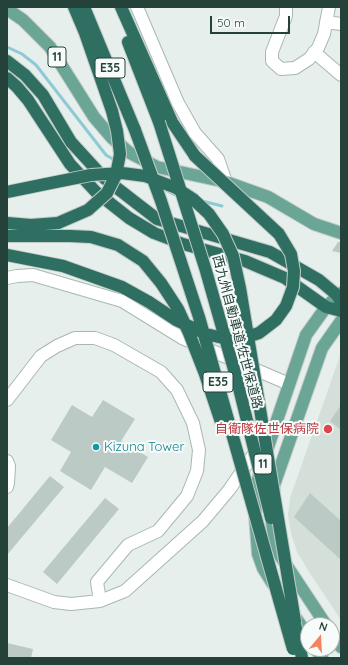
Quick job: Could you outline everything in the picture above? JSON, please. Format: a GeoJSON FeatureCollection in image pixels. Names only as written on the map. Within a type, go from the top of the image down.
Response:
{"type":"FeatureCollection","features":[{"type":"Feature","properties":{"kind":"highway"},"geometry":{"type":"LineString","coordinates":[[7,223],[31,225],[58,223],[88,210],[107,193],[116,174],[120,154],[117,131],[112,111],[85,33],[74,7]]}},
{"type":"Feature","properties":{"kind":"highway","name":"E35"},"geometry":{"type":"LineString","coordinates":[[84,7],[134,130],[163,207],[199,317],[296,658]]}},
{"type":"Feature","properties":{"kind":"highway","name":"西九州自動車道;佐世保道路"},"geometry":{"type":"LineString","coordinates":[[115,7],[159,122],[206,271],[237,380],[265,490],[302,658]]}},
{"type":"Feature","properties":{"kind":"highway"},"geometry":{"type":"LineString","coordinates":[[7,255],[63,266],[122,287],[149,302],[176,320],[206,334],[227,339],[244,338],[259,333],[276,320],[286,306],[292,287],[294,271],[291,254],[280,234],[195,156],[172,122],[121,7]]}},
{"type":"Feature","properties":{"kind":"highway"},"geometry":{"type":"LineString","coordinates":[[7,61],[25,75],[43,95],[71,142],[104,178],[157,219],[270,252],[319,280],[340,297]]}},
{"type":"Feature","properties":{"kind":"highway"},"geometry":{"type":"LineString","coordinates":[[7,78],[28,100],[70,164],[96,192],[129,218],[154,233],[183,244],[245,261],[285,278],[326,307],[341,311]]}},
{"type":"Feature","properties":{"kind":"highway"},"geometry":{"type":"LineString","coordinates":[[7,192],[91,174],[122,173],[146,176],[176,188],[193,199],[209,214],[223,234],[233,256],[240,288],[295,621]]}},
{"type":"Feature","properties":{"kind":"highway"},"geometry":{"type":"LineString","coordinates":[[7,236],[91,237],[118,245],[143,261],[161,283],[178,309],[189,332],[205,374],[267,559]]}},
{"type":"Feature","properties":{"kind":"main road","name":"11"},"geometry":{"type":"LineString","coordinates":[[7,8],[24,20],[50,47],[94,116],[112,138],[130,153],[157,167],[226,182],[268,197],[314,224],[341,233]]}},
{"type":"Feature","properties":{"kind":"main road","name":"11"},"geometry":{"type":"LineString","coordinates":[[300,624],[263,568],[258,554],[256,515],[258,480],[306,335],[326,307],[340,297]]}},
{"type":"Feature","properties":{"kind":"main road","name":"11"},"geometry":{"type":"LineString","coordinates":[[321,617],[281,557],[275,544],[272,515],[274,484],[322,348],[341,321]]}},
{"type":"Feature","properties":{"kind":"street"},"geometry":{"type":"LineString","coordinates":[[137,7],[178,103],[195,133],[218,159],[226,182]]}},
{"type":"Feature","properties":{"kind":"street"},"geometry":{"type":"LineString","coordinates":[[286,7],[286,16],[272,52],[272,61],[281,69],[295,68],[309,59],[318,48],[324,34],[329,7]]}},
{"type":"Feature","properties":{"kind":"street"},"geometry":{"type":"LineString","coordinates":[[326,22],[341,24]]}},
{"type":"Feature","properties":{"kind":"street"},"geometry":{"type":"LineString","coordinates":[[314,52],[341,75]]}},
{"type":"Feature","properties":{"kind":"street"},"geometry":{"type":"LineString","coordinates":[[7,278],[34,275],[122,301],[182,338],[289,384]]}},
{"type":"Feature","properties":{"kind":"street"},"geometry":{"type":"LineString","coordinates":[[7,400],[41,356],[56,346],[75,338],[94,338],[114,345],[161,372],[178,390],[193,423],[199,450],[197,471],[187,496],[158,530],[128,545],[97,582],[100,601]]}},
{"type":"Feature","properties":{"kind":"street"},"geometry":{"type":"LineString","coordinates":[[7,585],[54,602],[71,604],[100,601],[125,591],[203,521],[229,490],[276,423]]}},
{"type":"Feature","properties":{"kind":"street"},"geometry":{"type":"LineString","coordinates":[[7,461],[9,466],[7,486]]}},
{"type":"Feature","properties":{"kind":"shaded area","name":"自衛隊佐世保病院"},"geometry":{"type":"Polygon","coordinates":[[[341,353],[341,620],[297,552],[291,533],[288,515],[290,498],[341,353]]]}},
{"type":"Feature","properties":{"kind":"building"},"geometry":{"type":"Polygon","coordinates":[[[338,242],[341,242],[341,253],[332,251],[338,242]]]}},
{"type":"Feature","properties":{"kind":"building","name":"Kizuna Tower"},"geometry":{"type":"Polygon","coordinates":[[[103,400],[135,419],[121,441],[148,457],[132,483],[105,467],[91,490],[60,471],[71,452],[51,440],[72,405],[92,417],[103,400]]]}},
{"type":"Feature","properties":{"kind":"building"},"geometry":{"type":"Polygon","coordinates":[[[341,405],[341,430],[330,421],[341,405]]]}},
{"type":"Feature","properties":{"kind":"building"},"geometry":{"type":"Polygon","coordinates":[[[50,476],[64,487],[7,555],[7,528],[50,476]]]}},
{"type":"Feature","properties":{"kind":"building"},"geometry":{"type":"Polygon","coordinates":[[[310,493],[341,521],[341,560],[294,517],[310,493]]]}},
{"type":"Feature","properties":{"kind":"building"},"geometry":{"type":"Polygon","coordinates":[[[105,498],[119,509],[57,584],[43,572],[105,498]]]}},
{"type":"Feature","properties":{"kind":"building"},"geometry":{"type":"Polygon","coordinates":[[[7,643],[33,649],[31,658],[7,658],[7,643]]]}},
{"type":"Feature","properties":{"kind":"waterway"},"geometry":{"type":"LineString","coordinates":[[7,47],[22,54],[36,65],[106,155],[116,161]]}},
{"type":"Feature","properties":{"kind":"waterway"},"geometry":{"type":"LineString","coordinates":[[164,189],[179,196]]}},
{"type":"Feature","properties":{"kind":"waterway"},"geometry":{"type":"LineString","coordinates":[[202,201],[222,206]]}},
{"type":"Feature","properties":{"kind":"place","name":"自衛隊佐世保病院"},"geometry":{"type":"Point","coordinates":[328,429]}},
{"type":"Feature","properties":{"kind":"place","name":"Kizuna Tower"},"geometry":{"type":"Point","coordinates":[96,447]}}]}
